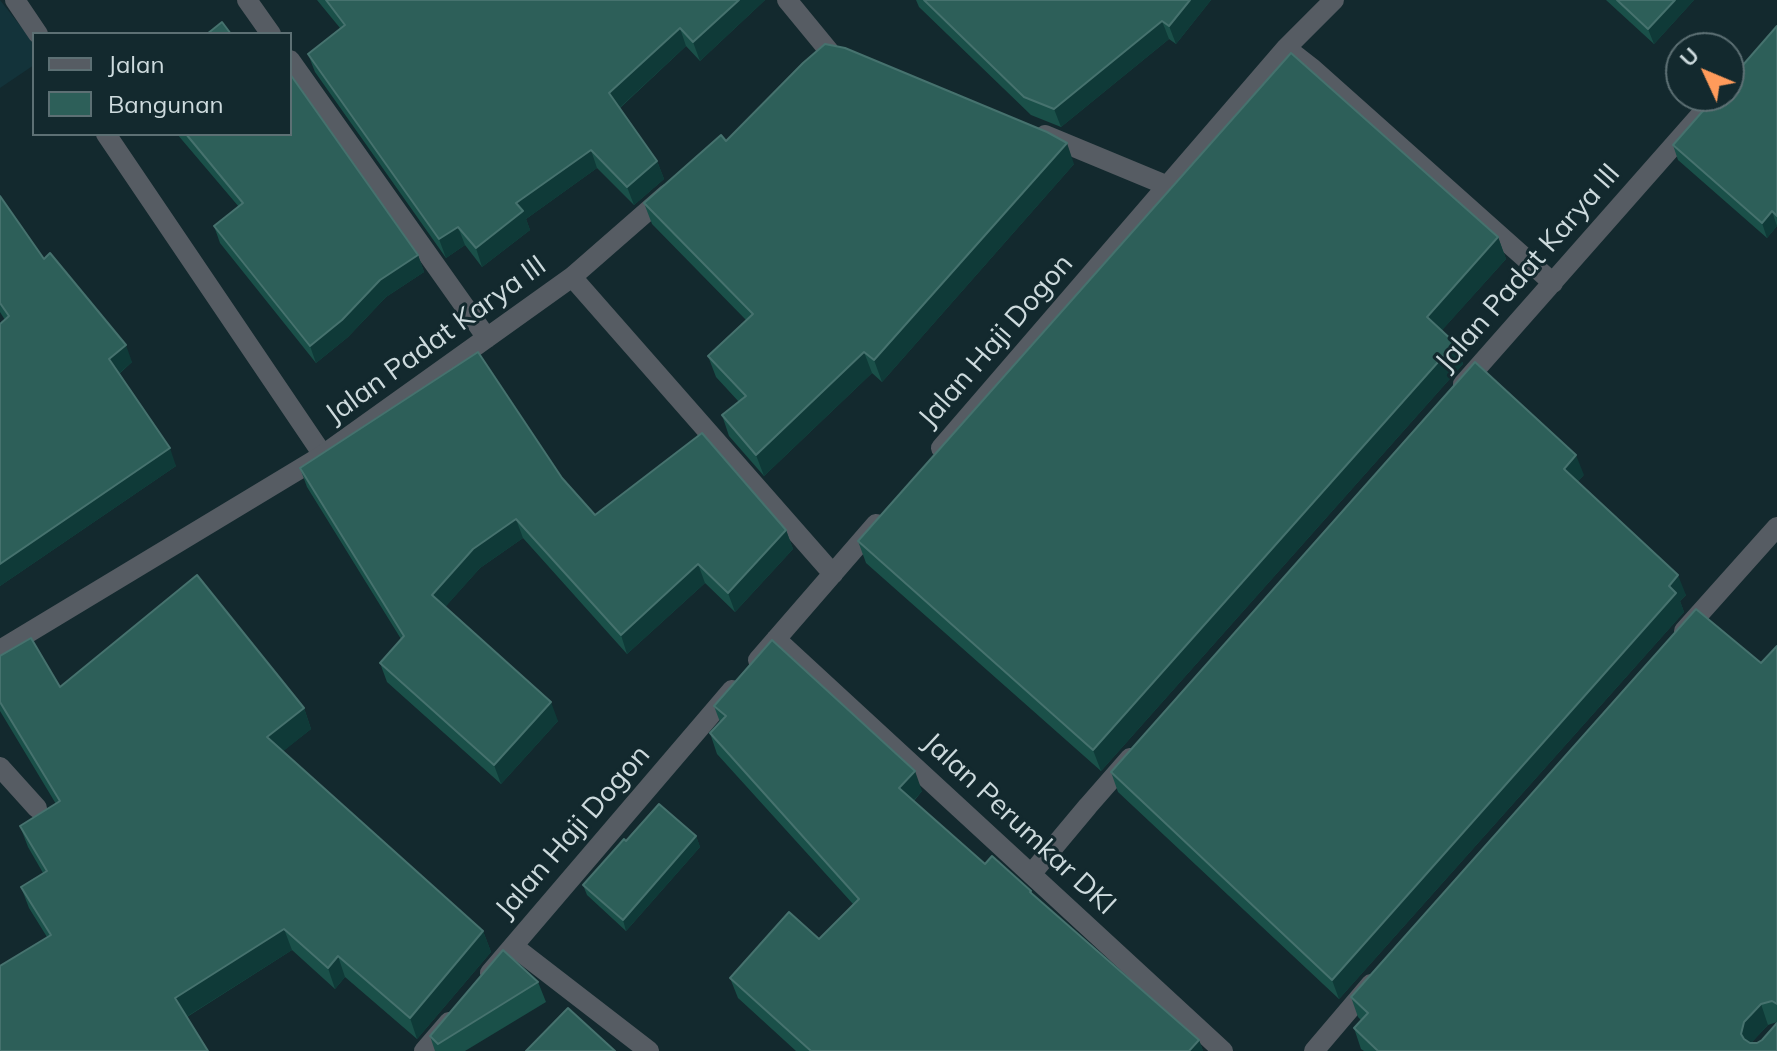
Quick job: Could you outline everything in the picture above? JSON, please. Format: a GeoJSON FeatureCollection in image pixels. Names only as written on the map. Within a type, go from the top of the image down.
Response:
{"type":"FeatureCollection","features":[{"type":"Feature","properties":{"kind":"street"},"geometry":{"type":"LineString","coordinates":[[15,0],[37,32]]}},
{"type":"Feature","properties":{"kind":"street"},"geometry":{"type":"LineString","coordinates":[[247,0],[270,32]]}},
{"type":"Feature","properties":{"kind":"street"},"geometry":{"type":"LineString","coordinates":[[787,0],[830,56]]}},
{"type":"Feature","properties":{"kind":"street","name":"Jalan Haji Dogon"},"geometry":{"type":"LineString","coordinates":[[924,468],[1286,48],[1334,0]]}},
{"type":"Feature","properties":{"kind":"street"},"geometry":{"type":"LineString","coordinates":[[1286,48],[1553,283]]}},
{"type":"Feature","properties":{"kind":"street"},"geometry":{"type":"LineString","coordinates":[[292,63],[487,338]]}},
{"type":"Feature","properties":{"kind":"street","name":"Jalan Padat Karya III"},"geometry":{"type":"LineString","coordinates":[[1448,402],[1703,112]]}},
{"type":"Feature","properties":{"kind":"street"},"geometry":{"type":"LineString","coordinates":[[1020,125],[1168,186]]}},
{"type":"Feature","properties":{"kind":"street"},"geometry":{"type":"LineString","coordinates":[[107,136],[323,455]]}},
{"type":"Feature","properties":{"kind":"street","name":"Jalan Padat Karya III"},"geometry":{"type":"LineString","coordinates":[[0,650],[323,455],[572,277],[677,185]]}},
{"type":"Feature","properties":{"kind":"street"},"geometry":{"type":"LineString","coordinates":[[572,277],[833,574]]}},
{"type":"Feature","properties":{"kind":"street","name":"Jalan Haji Dogon"},"geometry":{"type":"LineString","coordinates":[[424,1051],[894,503]]}},
{"type":"Feature","properties":{"kind":"street"},"geometry":{"type":"LineString","coordinates":[[1671,646],[1777,527]]}},
{"type":"Feature","properties":{"kind":"street","name":"Jalan Perumkar DKI"},"geometry":{"type":"LineString","coordinates":[[776,639],[1223,1051]]}},
{"type":"Feature","properties":{"kind":"street"},"geometry":{"type":"LineString","coordinates":[[1032,873],[1140,746]]}},
{"type":"Feature","properties":{"kind":"street"},"geometry":{"type":"LineString","coordinates":[[0,767],[37,808]]}},
{"type":"Feature","properties":{"kind":"street"},"geometry":{"type":"LineString","coordinates":[[513,946],[649,1051]]}},
{"type":"Feature","properties":{"kind":"street"},"geometry":{"type":"LineString","coordinates":[[1314,1051],[1384,969]]}},
{"type":"Feature","properties":{"kind":"shaded area"},"geometry":{"type":"Polygon","coordinates":[[[0,0],[32,40],[32,66],[0,88],[0,0]]]}},
{"type":"Feature","properties":{"kind":"building"},"geometry":{"type":"Polygon","coordinates":[[[326,0],[739,0],[693,42],[680,28],[609,93],[657,161],[627,187],[591,150],[516,203],[523,211],[476,248],[458,227],[439,239],[308,54],[345,25],[326,0]]]}},
{"type":"Feature","properties":{"kind":"building"},"geometry":{"type":"Polygon","coordinates":[[[924,0],[1190,0],[1169,26],[1162,21],[1054,109],[1024,97],[924,0]]]}},
{"type":"Feature","properties":{"kind":"building"},"geometry":{"type":"Polygon","coordinates":[[[1617,0],[1675,0],[1648,29],[1617,0]]]}},
{"type":"Feature","properties":{"kind":"building"},"geometry":{"type":"Polygon","coordinates":[[[222,22],[230,32],[210,32],[222,22]]]}},
{"type":"Feature","properties":{"kind":"building"},"geometry":{"type":"Polygon","coordinates":[[[1777,26],[1777,216],[1772,211],[1762,223],[1673,145],[1702,112],[1745,112],[1745,63],[1777,26]]]}},
{"type":"Feature","properties":{"kind":"building"},"geometry":{"type":"Polygon","coordinates":[[[825,44],[845,48],[1067,143],[874,360],[864,352],[756,455],[722,415],[746,396],[708,356],[753,314],[644,203],[721,135],[726,141],[825,44]]]}},
{"type":"Feature","properties":{"kind":"building"},"geometry":{"type":"Polygon","coordinates":[[[1291,53],[1498,237],[1427,317],[1455,343],[1093,750],[858,541],[1291,53]]]}},
{"type":"Feature","properties":{"kind":"building"},"geometry":{"type":"Polygon","coordinates":[[[292,77],[418,255],[380,280],[342,320],[310,346],[214,226],[243,203],[188,136],[292,136],[292,77]]]}},
{"type":"Feature","properties":{"kind":"building"},"geometry":{"type":"Polygon","coordinates":[[[0,196],[44,259],[50,253],[126,345],[109,359],[170,448],[0,564],[0,324],[9,316],[0,303],[0,196]]]}},
{"type":"Feature","properties":{"kind":"building"},"geometry":{"type":"Polygon","coordinates":[[[478,352],[562,478],[595,515],[702,433],[786,530],[728,593],[698,564],[621,635],[516,519],[473,549],[432,595],[551,702],[494,765],[380,663],[404,636],[300,468],[478,352]]]}},
{"type":"Feature","properties":{"kind":"building"},"geometry":{"type":"Polygon","coordinates":[[[1475,362],[1576,455],[1564,469],[1678,575],[1669,586],[1676,593],[1332,980],[1111,772],[1475,362]]]}},
{"type":"Feature","properties":{"kind":"building"},"geometry":{"type":"Polygon","coordinates":[[[197,575],[304,708],[267,737],[483,931],[410,1018],[338,956],[328,968],[284,929],[175,998],[208,1051],[0,1051],[0,966],[51,935],[21,887],[47,871],[20,826],[60,801],[0,702],[0,656],[31,638],[60,687],[197,575]]]}},
{"type":"Feature","properties":{"kind":"building"},"geometry":{"type":"Polygon","coordinates":[[[1696,609],[1761,663],[1777,646],[1777,1004],[1772,1001],[1761,1004],[1744,1022],[1741,1034],[1750,1043],[1757,1043],[1777,1023],[1777,1051],[1378,1051],[1354,1028],[1368,1013],[1351,997],[1696,609]]]}},
{"type":"Feature","properties":{"kind":"building"},"geometry":{"type":"Polygon","coordinates":[[[772,640],[915,771],[899,788],[985,864],[992,856],[1199,1040],[1189,1051],[811,1051],[730,978],[789,912],[819,939],[859,899],[710,733],[726,716],[714,706],[772,640]]]}},
{"type":"Feature","properties":{"kind":"building"},"geometry":{"type":"Polygon","coordinates":[[[659,804],[696,836],[623,920],[583,885],[659,804]]]}},
{"type":"Feature","properties":{"kind":"building"},"geometry":{"type":"Polygon","coordinates":[[[503,950],[538,982],[438,1044],[430,1036],[503,950]]]}},
{"type":"Feature","properties":{"kind":"building"},"geometry":{"type":"Polygon","coordinates":[[[568,1008],[615,1051],[526,1051],[568,1008]]]}}]}
